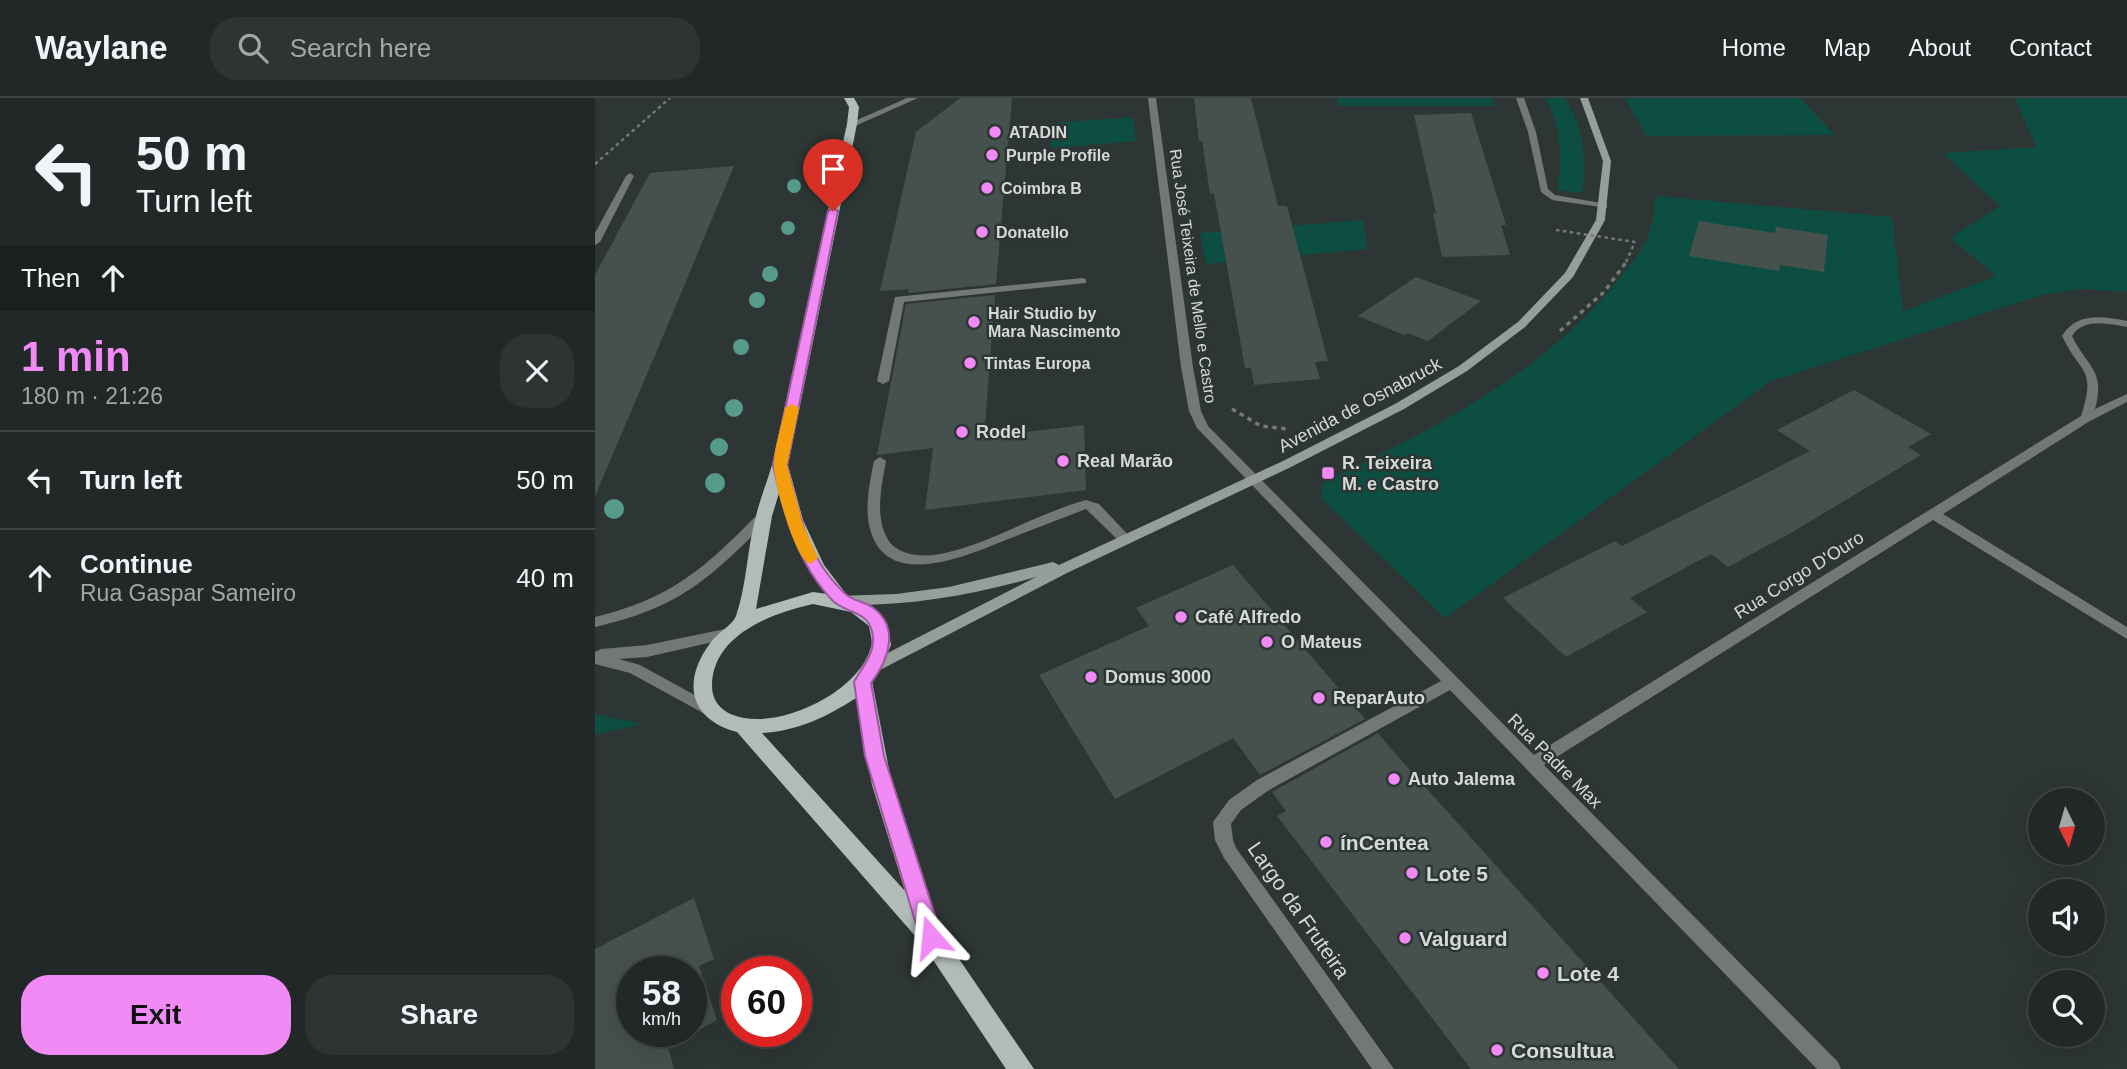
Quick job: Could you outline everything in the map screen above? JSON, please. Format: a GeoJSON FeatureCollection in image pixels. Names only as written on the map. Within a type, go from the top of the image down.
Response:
{"type":"FeatureCollection","features":[{"type":"Feature","properties":{"kind":"main road"},"geometry":{"type":"LineString","coordinates":[[737,628],[764,516],[780,465],[852,124],[854,107],[849,98]]}},
{"type":"Feature","properties":{"kind":"main road","name":"Avenida de Osnabruck"},"geometry":{"type":"LineString","coordinates":[[1085,558],[1419,398],[1504,341],[1545,302],[1578,261],[1604,206],[1609,177],[1606,145],[1584,98]]}},
{"type":"Feature","properties":{"kind":"main road"},"geometry":{"type":"LineString","coordinates":[[780,465],[789,505],[809,558],[823,580],[842,600],[867,611],[879,626],[882,645],[869,674],[881,785],[931,937]]}},
{"type":"Feature","properties":{"kind":"main road"},"geometry":{"type":"LineString","coordinates":[[1020,1069],[931,937],[735,723],[709,708],[701,691],[703,672],[713,652],[737,628],[790,603],[813,598],[911,599],[959,592],[1085,558]]}},
{"type":"Feature","properties":{"kind":"main road"},"geometry":{"type":"LineString","coordinates":[[735,723],[769,726],[795,722],[821,712],[844,699],[869,674],[1085,558]]}},
{"type":"Feature","properties":{"kind":"street"},"geometry":{"type":"LineString","coordinates":[[852,124],[914,98]]}},
{"type":"Feature","properties":{"kind":"street","name":"Rua José Teixeira de Mello e Castro"},"geometry":{"type":"LineString","coordinates":[[1152,98],[1195,411],[1208,435],[1252,480]]}},
{"type":"Feature","properties":{"kind":"street"},"geometry":{"type":"LineString","coordinates":[[1520,98],[1532,132],[1544,190],[1552,197],[1604,206]]}},
{"type":"Feature","properties":{"kind":"street"},"geometry":{"type":"LineString","coordinates":[[595,242],[630,176]]}},
{"type":"Feature","properties":{"kind":"street"},"geometry":{"type":"LineString","coordinates":[[883,381],[899,299],[1082,281]]}},
{"type":"Feature","properties":{"kind":"street"},"geometry":{"type":"LineString","coordinates":[[2086,418],[2094,383],[2086,363],[2070,345],[2067,336],[2069,329],[2091,321],[2127,324]]}},
{"type":"Feature","properties":{"kind":"street","name":"Rua Corgo D'Ouro"},"geometry":{"type":"LineString","coordinates":[[1531,765],[2086,418],[2127,397]]}},
{"type":"Feature","properties":{"kind":"street"},"geometry":{"type":"LineString","coordinates":[[880,461],[875,493],[877,531],[885,547],[898,557],[927,561],[950,557],[1086,505],[1094,507],[1125,539]]}},
{"type":"Feature","properties":{"kind":"street","name":"Rua Padre Max"},"geometry":{"type":"LineString","coordinates":[[1252,480],[1831,1069]]}},
{"type":"Feature","properties":{"kind":"street"},"geometry":{"type":"LineString","coordinates":[[1934,513],[2127,634]]}},
{"type":"Feature","properties":{"kind":"street"},"geometry":{"type":"LineString","coordinates":[[595,622],[649,608],[682,591],[708,572],[764,516]]}},
{"type":"Feature","properties":{"kind":"street"},"geometry":{"type":"LineString","coordinates":[[595,657],[647,651],[737,628]]}},
{"type":"Feature","properties":{"kind":"street"},"geometry":{"type":"LineString","coordinates":[[595,657],[635,669],[735,723]]}},
{"type":"Feature","properties":{"kind":"street","name":"Largo da Fruteira"},"geometry":{"type":"LineString","coordinates":[[1384,1069],[1230,853],[1221,831],[1222,821],[1235,805],[1263,785],[1451,683]]}},
{"type":"Feature","properties":{"kind":"path"},"geometry":{"type":"LineString","coordinates":[[595,164],[670,98]]}},
{"type":"Feature","properties":{"kind":"path"},"geometry":{"type":"LineString","coordinates":[[1556,230],[1635,243],[1629,261]]}},
{"type":"Feature","properties":{"kind":"green space"},"geometry":{"type":"Polygon","coordinates":[[[1337,98],[1492,98],[1495,106],[1339,106],[1337,98]]]}},
{"type":"Feature","properties":{"kind":"green space"},"geometry":{"type":"Polygon","coordinates":[[[1545,98],[1565,98],[1576,120],[1584,156],[1582,193],[1558,190],[1558,131],[1545,98]]]}},
{"type":"Feature","properties":{"kind":"green space"},"geometry":{"type":"Polygon","coordinates":[[[1625,98],[1800,98],[1835,135],[1646,136],[1625,98]]]}},
{"type":"Feature","properties":{"kind":"green space"},"geometry":{"type":"Polygon","coordinates":[[[2015,98],[2127,98],[2127,292],[2081,289],[2045,294],[1771,381],[1445,618],[1321,498],[1323,483],[1403,443],[1482,398],[1554,345],[1587,315],[1638,255],[1650,232],[1656,196],[1892,217],[1903,311],[1996,276],[1950,238],[2000,206],[1943,153],[2036,147],[2015,98]]]}},
{"type":"Feature","properties":{"kind":"green space"},"geometry":{"type":"Polygon","coordinates":[[[1133,117],[1136,141],[1050,148],[1051,123],[1133,117]]]}},
{"type":"Feature","properties":{"kind":"green space"},"geometry":{"type":"Polygon","coordinates":[[[1363,220],[1368,249],[1206,264],[1200,233],[1363,220]]]}},
{"type":"Feature","properties":{"kind":"green space"},"geometry":{"type":"Polygon","coordinates":[[[595,714],[642,724],[595,735],[595,714]]]}},
{"type":"Feature","properties":{"kind":"building"},"geometry":{"type":"Polygon","coordinates":[[[960,98],[1012,98],[996,284],[908,293],[909,289],[880,291],[916,132],[960,98]]]}},
{"type":"Feature","properties":{"kind":"building"},"geometry":{"type":"Polygon","coordinates":[[[1194,98],[1251,98],[1278,206],[1287,206],[1328,361],[1315,362],[1320,379],[1254,385],[1251,368],[1245,368],[1214,193],[1210,194],[1202,141],[1199,141],[1194,98]]]}},
{"type":"Feature","properties":{"kind":"building"},"geometry":{"type":"Polygon","coordinates":[[[1471,113],[1506,225],[1501,225],[1510,255],[1442,257],[1433,213],[1436,213],[1414,115],[1471,113]]]}},
{"type":"Feature","properties":{"kind":"building"},"geometry":{"type":"Polygon","coordinates":[[[734,166],[595,496],[595,275],[650,173],[734,166]]]}},
{"type":"Feature","properties":{"kind":"building"},"geometry":{"type":"Polygon","coordinates":[[[1699,221],[1775,233],[1776,227],[1828,235],[1824,272],[1780,265],[1779,271],[1689,256],[1699,221]]]}},
{"type":"Feature","properties":{"kind":"building"},"geometry":{"type":"Polygon","coordinates":[[[1416,277],[1481,301],[1428,341],[1408,333],[1404,335],[1358,316],[1416,277]]]}},
{"type":"Feature","properties":{"kind":"building"},"geometry":{"type":"Polygon","coordinates":[[[995,295],[984,437],[1084,425],[1086,490],[925,510],[933,448],[877,455],[906,304],[995,295]]]}},
{"type":"Feature","properties":{"kind":"building"},"geometry":{"type":"Polygon","coordinates":[[[1854,390],[1931,434],[1908,447],[1921,455],[1728,567],[1711,554],[1630,598],[1647,612],[1566,657],[1503,598],[1615,541],[1622,546],[1810,451],[1777,430],[1854,390]]]}},
{"type":"Feature","properties":{"kind":"building"},"geometry":{"type":"Polygon","coordinates":[[[1233,565],[1365,719],[1260,775],[1233,738],[1115,799],[1039,675],[1149,626],[1136,608],[1233,565]]]}},
{"type":"Feature","properties":{"kind":"building","name":"Lote 5"},"geometry":{"type":"Polygon","coordinates":[[[1378,733],[1679,1069],[1471,1069],[1277,816],[1286,811],[1272,792],[1378,733]]]}},
{"type":"Feature","properties":{"kind":"building"},"geometry":{"type":"Polygon","coordinates":[[[694,898],[714,959],[707,962],[707,956],[616,956],[616,1047],[668,1047],[674,1069],[595,1069],[595,949],[694,898]]]}},
{"type":"Feature","properties":{"kind":"building"},"geometry":{"type":"Polygon","coordinates":[[[707,990],[717,1020],[707,1026],[707,990]]]}},
{"type":"Feature","properties":{"kind":"slow traffic"},"geometry":{"type":"LineString","coordinates":[[792,408],[780,465],[789,505],[810,558]]}},
{"type":"Feature","properties":{"kind":"place","name":"ATADIN"},"geometry":{"type":"Point","coordinates":[995,132]}},
{"type":"Feature","properties":{"kind":"place","name":"Purple Profile"},"geometry":{"type":"Point","coordinates":[992,155]}},
{"type":"Feature","properties":{"kind":"place","name":"Coimbra B"},"geometry":{"type":"Point","coordinates":[987,188]}},
{"type":"Feature","properties":{"kind":"place","name":"Donatello"},"geometry":{"type":"Point","coordinates":[982,232]}},
{"type":"Feature","properties":{"kind":"place","name":"Hair Studio by Mara Nascimento"},"geometry":{"type":"Point","coordinates":[974,322]}},
{"type":"Feature","properties":{"kind":"place","name":"Tintas Europa"},"geometry":{"type":"Point","coordinates":[970,363]}},
{"type":"Feature","properties":{"kind":"place","name":"Rodel"},"geometry":{"type":"Point","coordinates":[962,432]}},
{"type":"Feature","properties":{"kind":"place","name":"Real Marão"},"geometry":{"type":"Point","coordinates":[1063,461]}},
{"type":"Feature","properties":{"kind":"place","name":"R. Teixeira M. e Castro"},"geometry":{"type":"Point","coordinates":[1328,473]}},
{"type":"Feature","properties":{"kind":"place","name":"Café Alfredo"},"geometry":{"type":"Point","coordinates":[1181,617]}},
{"type":"Feature","properties":{"kind":"place","name":"O Mateus"},"geometry":{"type":"Point","coordinates":[1267,642]}},
{"type":"Feature","properties":{"kind":"place","name":"Domus 3000"},"geometry":{"type":"Point","coordinates":[1091,677]}},
{"type":"Feature","properties":{"kind":"place","name":"ReparAuto"},"geometry":{"type":"Point","coordinates":[1319,698]}},
{"type":"Feature","properties":{"kind":"place","name":"Auto Jalema"},"geometry":{"type":"Point","coordinates":[1394,779]}},
{"type":"Feature","properties":{"kind":"place","name":"ínCentea"},"geometry":{"type":"Point","coordinates":[1326,842]}},
{"type":"Feature","properties":{"kind":"place","name":"Lote 5"},"geometry":{"type":"Point","coordinates":[1412,873]}},
{"type":"Feature","properties":{"kind":"place","name":"Valguard"},"geometry":{"type":"Point","coordinates":[1405,938]}},
{"type":"Feature","properties":{"kind":"place","name":"Lote 4"},"geometry":{"type":"Point","coordinates":[1543,973]}},
{"type":"Feature","properties":{"kind":"place","name":"Consultua"},"geometry":{"type":"Point","coordinates":[1497,1050]}},
{"type":"Feature","properties":{"kind":"route"},"geometry":{"type":"LineString","coordinates":[[833,211],[780,465],[789,505],[809,558],[823,580],[842,600],[867,611],[879,626],[882,645],[875,666],[863,682],[874,756],[931,937]]}}]}
